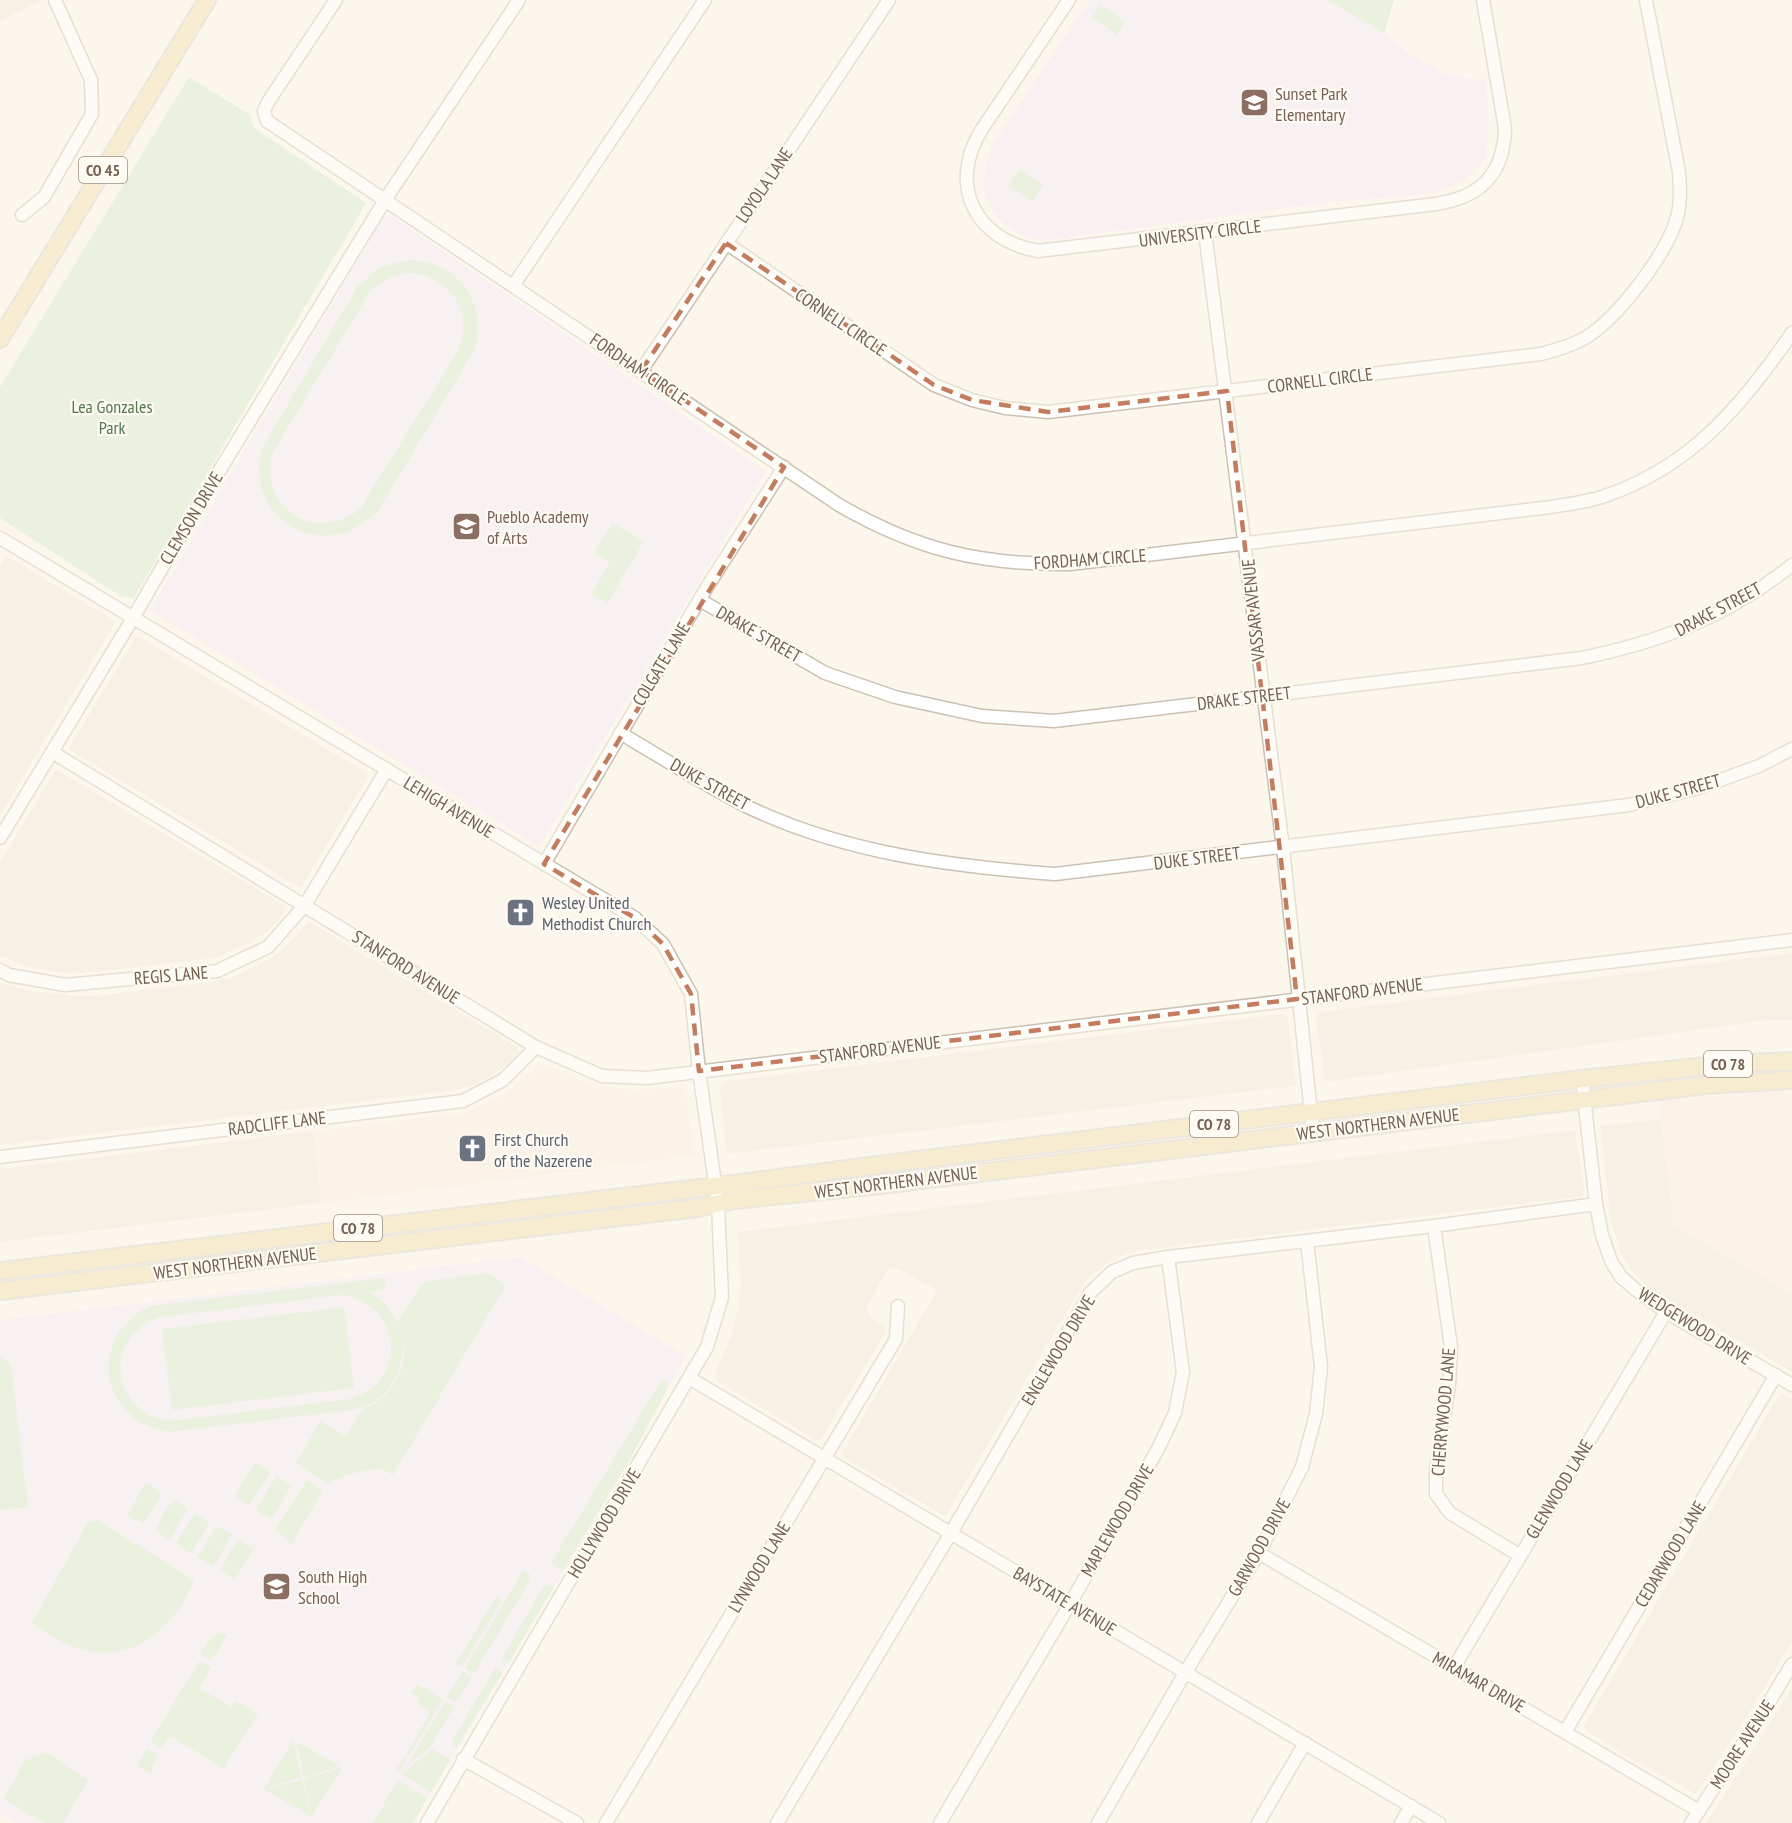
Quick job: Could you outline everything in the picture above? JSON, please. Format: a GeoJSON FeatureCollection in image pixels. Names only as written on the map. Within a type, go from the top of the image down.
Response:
{"type":"FeatureCollection","features":[{"type":"Feature","properties":{"kind":"main road","name":"CO 45"},"geometry":{"type":"LineString","coordinates":[[0,339],[207,0]]}},
{"type":"Feature","properties":{"kind":"main road","name":"WEST NORTHERN AVENUE"},"geometry":{"type":"LineString","coordinates":[[0,1271],[716,1186],[1582,1079],[1726,1064],[1792,1061]]}},
{"type":"Feature","properties":{"kind":"main road","name":"WEST NORTHERN AVENUE"},"geometry":{"type":"LineString","coordinates":[[0,1291],[718,1204],[734,1200],[1706,1085],[1792,1080]]}},
{"type":"Feature","properties":{"kind":"street"},"geometry":{"type":"LineString","coordinates":[[22,215],[44,196],[92,114],[91,80],[55,0]]}},
{"type":"Feature","properties":{"kind":"street","name":"FORDHAM CIRCLE"},"geometry":{"type":"LineString","coordinates":[[336,0],[268,102],[264,111],[267,121],[839,505],[899,536],[960,555],[1027,564],[1070,564],[1543,508],[1599,497],[1647,479],[1678,461],[1717,428],[1755,383],[1792,333]]}},
{"type":"Feature","properties":{"kind":"street"},"geometry":{"type":"LineString","coordinates":[[385,200],[519,0]]}},
{"type":"Feature","properties":{"kind":"street"},"geometry":{"type":"LineString","coordinates":[[513,286],[705,0]]}},
{"type":"Feature","properties":{"kind":"street","name":"LOYOLA LANE"},"geometry":{"type":"LineString","coordinates":[[641,371],[889,0]]}},
{"type":"Feature","properties":{"kind":"street","name":"UNIVERSITY CIRCLE"},"geometry":{"type":"LineString","coordinates":[[1069,0],[974,143],[968,159],[968,189],[972,204],[980,219],[1006,242],[1038,251],[1436,204],[1467,197],[1480,188],[1492,175],[1501,160],[1504,128],[1483,0]]}},
{"type":"Feature","properties":{"kind":"street","name":"CORNELL CIRCLE"},"geometry":{"type":"LineString","coordinates":[[726,243],[934,385],[1005,408],[1048,412],[1541,354],[1566,347],[1602,325],[1622,304],[1661,253],[1678,215],[1679,172],[1646,0]]}},
{"type":"Feature","properties":{"kind":"street","name":"CLEMSON DRIVE"},"geometry":{"type":"LineString","coordinates":[[0,838],[199,504],[385,200]]}},
{"type":"Feature","properties":{"kind":"street","name":"VASSAR AVENUE"},"geometry":{"type":"LineString","coordinates":[[1205,232],[1227,391],[1262,695],[1283,848],[1312,1132]]}},
{"type":"Feature","properties":{"kind":"street","name":"COLGATE LANE"},"geometry":{"type":"LineString","coordinates":[[544,864],[700,600],[784,467]]}},
{"type":"Feature","properties":{"kind":"street","name":"LEHIGH AVENUE"},"geometry":{"type":"LineString","coordinates":[[1,540],[635,918],[663,944],[691,994],[699,1071],[718,1204]]}},
{"type":"Feature","properties":{"kind":"street","name":"DRAKE STREET"},"geometry":{"type":"LineString","coordinates":[[700,600],[825,673],[895,697],[982,716],[1054,722],[1582,658],[1625,649],[1660,639],[1700,623],[1738,603],[1792,565]]}},
{"type":"Feature","properties":{"kind":"street","name":"DUKE STREET"},"geometry":{"type":"LineString","coordinates":[[620,733],[746,806],[819,836],[899,856],[980,868],[1055,874],[1629,805],[1698,788],[1759,766],[1792,750]]}},
{"type":"Feature","properties":{"kind":"street","name":"STANFORD AVENUE"},"geometry":{"type":"LineString","coordinates":[[52,752],[536,1047],[602,1076],[647,1078],[1792,940]]}},
{"type":"Feature","properties":{"kind":"street","name":"REGIS LANE"},"geometry":{"type":"LineString","coordinates":[[0,970],[9,975],[65,985],[217,970],[268,947],[305,905],[387,769]]}},
{"type":"Feature","properties":{"kind":"street","name":"RADCLIFF LANE"},"geometry":{"type":"LineString","coordinates":[[0,1156],[463,1101],[503,1080],[536,1047]]}},
{"type":"Feature","properties":{"kind":"street","name":"WEDGEWOOD DRIVE"},"geometry":{"type":"LineString","coordinates":[[1582,1079],[1596,1204],[1602,1235],[1611,1261],[1621,1276],[1666,1312],[1792,1385]]}},
{"type":"Feature","properties":{"kind":"street","name":"HOLLYWOOD DRIVE"},"geometry":{"type":"LineString","coordinates":[[427,1823],[691,1379],[707,1347],[722,1297],[718,1204]]}},
{"type":"Feature","properties":{"kind":"street","name":"ENGLEWOOD DRIVE"},"geometry":{"type":"LineString","coordinates":[[777,1823],[951,1533],[1091,1292],[1112,1272],[1133,1263],[1168,1257],[1434,1226],[1596,1204]]}},
{"type":"Feature","properties":{"kind":"street","name":"CHERRYWOOD LANE"},"geometry":{"type":"LineString","coordinates":[[1434,1226],[1450,1347],[1449,1385],[1436,1470],[1436,1494],[1450,1513],[1519,1555]]}},
{"type":"Feature","properties":{"kind":"street","name":"GARWOOD DRIVE"},"geometry":{"type":"LineString","coordinates":[[1098,1823],[1185,1673],[1259,1553],[1302,1467],[1316,1414],[1321,1367],[1307,1241]]}},
{"type":"Feature","properties":{"kind":"street","name":"MAPLEWOOD DRIVE"},"geometry":{"type":"LineString","coordinates":[[940,1823],[1070,1604],[1159,1447],[1175,1413],[1183,1372],[1168,1257]]}},
{"type":"Feature","properties":{"kind":"street","name":"LYNWOOD LANE"},"geometry":{"type":"LineString","coordinates":[[606,1823],[896,1339],[898,1306]]}},
{"type":"Feature","properties":{"kind":"street","name":"GLENWOOD LANE"},"geometry":{"type":"LineString","coordinates":[[1454,1667],[1666,1312]]}},
{"type":"Feature","properties":{"kind":"street","name":"CEDARWOOD LANE"},"geometry":{"type":"LineString","coordinates":[[1565,1732],[1776,1375]]}},
{"type":"Feature","properties":{"kind":"street","name":"BAYSTATE AVENUE"},"geometry":{"type":"LineString","coordinates":[[691,1379],[1439,1823]]}},
{"type":"Feature","properties":{"kind":"street","name":"MIRAMAR DRIVE"},"geometry":{"type":"LineString","coordinates":[[1259,1553],[1699,1811]]}},
{"type":"Feature","properties":{"kind":"street","name":"MOORE AVENUE"},"geometry":{"type":"LineString","coordinates":[[1691,1823],[1792,1664]]}},
{"type":"Feature","properties":{"kind":"street"},"geometry":{"type":"LineString","coordinates":[[1258,1823],[1305,1743]]}},
{"type":"Feature","properties":{"kind":"street"},"geometry":{"type":"LineString","coordinates":[[463,1759],[577,1823]]}},
{"type":"Feature","properties":{"kind":"street"},"geometry":{"type":"LineString","coordinates":[[1401,1823],[1411,1806]]}},
{"type":"Feature","properties":{"kind":"highlighted area"},"geometry":{"type":"Polygon","coordinates":[[[726,243],[934,385],[972,400],[1048,412],[1227,391],[1297,999],[699,1071],[691,994],[663,944],[635,918],[544,864],[784,467],[641,371],[726,243]]]}},
{"type":"Feature","properties":{"kind":"shaded area"},"geometry":{"type":"Polygon","coordinates":[[[0,0],[40,0],[40,1],[0,21],[0,0]]]}},
{"type":"Feature","properties":{"kind":"shaded area","name":"Sunset Park Elementary"},"geometry":{"type":"Polygon","coordinates":[[[1090,0],[1327,0],[1384,33],[1414,57],[1446,74],[1486,81],[1489,125],[1486,158],[1464,181],[1432,194],[1329,202],[1043,241],[1020,235],[1005,225],[994,213],[985,196],[983,180],[991,146],[1090,0]]]}},
{"type":"Feature","properties":{"kind":"shaded area","name":"Pueblo Academy of Arts"},"geometry":{"type":"Polygon","coordinates":[[[386,212],[766,471],[539,847],[150,610],[386,212]]]}},
{"type":"Feature","properties":{"kind":"shaded area"},"geometry":{"type":"Polygon","coordinates":[[[8,557],[115,623],[0,816],[0,566],[8,557]]]}},
{"type":"Feature","properties":{"kind":"shaded area"},"geometry":{"type":"Polygon","coordinates":[[[139,637],[367,773],[367,779],[301,887],[70,750],[70,746],[135,638],[139,637]]]}},
{"type":"Feature","properties":{"kind":"shaded area"},"geometry":{"type":"Polygon","coordinates":[[[55,771],[59,771],[285,906],[285,913],[269,930],[251,943],[207,959],[98,972],[65,973],[30,967],[0,956],[0,862],[55,771]]]}},
{"type":"Feature","properties":{"kind":"shaded area"},"geometry":{"type":"Polygon","coordinates":[[[309,922],[516,1046],[518,1054],[495,1074],[457,1090],[0,1145],[0,982],[25,990],[93,996],[210,982],[234,977],[266,961],[281,951],[309,922]]]}},
{"type":"Feature","properties":{"kind":"shaded area"},"geometry":{"type":"Polygon","coordinates":[[[1792,953],[1792,1020],[1769,1020],[1325,1082],[1316,1018],[1320,1012],[1792,953]]]}},
{"type":"Feature","properties":{"kind":"shaded area"},"geometry":{"type":"Polygon","coordinates":[[[1282,1014],[1288,1019],[1296,1086],[727,1154],[719,1086],[726,1081],[1282,1014]]]}},
{"type":"Feature","properties":{"kind":"shaded area"},"geometry":{"type":"Polygon","coordinates":[[[542,1063],[577,1079],[607,1087],[634,1090],[681,1087],[686,1091],[694,1156],[321,1203],[314,1131],[464,1113],[504,1095],[542,1063]]]}},
{"type":"Feature","properties":{"kind":"shaded area"},"geometry":{"type":"Polygon","coordinates":[[[1792,1091],[1792,1294],[1674,1225],[1659,1100],[1792,1091]]]}},
{"type":"Feature","properties":{"kind":"shaded area"},"geometry":{"type":"Polygon","coordinates":[[[1661,1119],[1674,1225],[1792,1294],[1792,1372],[1650,1289],[1631,1270],[1621,1253],[1611,1222],[1600,1126],[1661,1119]]]}},
{"type":"Feature","properties":{"kind":"shaded area"},"geometry":{"type":"Polygon","coordinates":[[[1575,1130],[1584,1190],[1580,1197],[1144,1250],[1128,1253],[1108,1263],[1091,1276],[1079,1291],[946,1515],[843,1457],[842,1453],[936,1292],[935,1289],[900,1270],[888,1269],[866,1308],[870,1317],[886,1328],[886,1332],[820,1440],[816,1440],[715,1378],[731,1337],[738,1308],[741,1284],[737,1232],[1575,1130]]]}},
{"type":"Feature","properties":{"kind":"shaded area"},"geometry":{"type":"Polygon","coordinates":[[[314,1131],[321,1203],[0,1242],[0,1169],[314,1131]]]}},
{"type":"Feature","properties":{"kind":"shaded area","name":"South High School"},"geometry":{"type":"Polygon","coordinates":[[[521,1257],[686,1356],[609,1495],[413,1823],[16,1823],[0,1813],[0,1320],[521,1257]]]}},
{"type":"Feature","properties":{"kind":"shaded area"},"geometry":{"type":"Polygon","coordinates":[[[1782,1394],[1792,1399],[1792,1642],[1696,1794],[1628,1757],[1587,1731],[1584,1726],[1776,1400],[1782,1394]]]}},
{"type":"Feature","properties":{"kind":"shaded area"},"geometry":{"type":"Polygon","coordinates":[[[1792,1687],[1792,1823],[1706,1823],[1764,1733],[1792,1687]]]}},
{"type":"Feature","properties":{"kind":"green space"},"geometry":{"type":"Polygon","coordinates":[[[1327,0],[1394,0],[1384,33],[1327,0]]]}},
{"type":"Feature","properties":{"kind":"green space"},"geometry":{"type":"Polygon","coordinates":[[[1100,5],[1126,22],[1117,35],[1092,18],[1100,5]]]}},
{"type":"Feature","properties":{"kind":"green space","name":"Lea Gonzales Park"},"geometry":{"type":"Polygon","coordinates":[[[189,77],[250,115],[254,128],[366,203],[134,598],[122,597],[0,518],[0,387],[189,77]]]}},
{"type":"Feature","properties":{"kind":"green space"},"geometry":{"type":"Polygon","coordinates":[[[1020,169],[1043,185],[1032,202],[1009,186],[1020,169]]]}},
{"type":"Feature","properties":{"kind":"green space"},"geometry":{"type":"Polygon","coordinates":[[[408,260],[426,262],[455,276],[473,300],[478,332],[475,349],[379,509],[359,526],[337,534],[315,535],[294,528],[277,516],[265,497],[259,475],[262,448],[358,286],[380,267],[408,260]],[[412,273],[394,276],[370,292],[273,452],[270,472],[274,490],[282,504],[294,515],[309,522],[326,523],[343,519],[360,509],[458,351],[463,324],[461,311],[448,290],[426,276],[412,273]]]}},
{"type":"Feature","properties":{"kind":"green space"},"geometry":{"type":"Polygon","coordinates":[[[612,523],[644,541],[607,604],[591,594],[610,563],[594,553],[612,523]]]}},
{"type":"Feature","properties":{"kind":"green space"},"geometry":{"type":"Polygon","coordinates":[[[488,1273],[506,1285],[393,1475],[380,1469],[368,1470],[345,1476],[328,1484],[295,1463],[321,1421],[346,1436],[345,1439],[362,1410],[382,1398],[398,1377],[404,1360],[404,1342],[400,1366],[391,1386],[376,1400],[352,1410],[169,1432],[145,1425],[128,1412],[115,1395],[109,1376],[109,1357],[116,1337],[130,1320],[150,1306],[385,1278],[386,1289],[370,1292],[384,1302],[398,1322],[423,1282],[488,1273]],[[341,1295],[161,1317],[142,1327],[129,1340],[122,1356],[121,1374],[125,1390],[136,1404],[151,1415],[172,1421],[350,1399],[369,1389],[382,1376],[390,1360],[391,1343],[386,1327],[377,1312],[361,1301],[341,1295]]]}},
{"type":"Feature","properties":{"kind":"green space"},"geometry":{"type":"Polygon","coordinates":[[[344,1307],[354,1388],[172,1410],[162,1329],[344,1307]]]}},
{"type":"Feature","properties":{"kind":"green space"},"geometry":{"type":"Polygon","coordinates":[[[0,1356],[11,1364],[28,1507],[0,1510],[0,1356]]]}},
{"type":"Feature","properties":{"kind":"green space"},"geometry":{"type":"Polygon","coordinates":[[[662,1379],[667,1382],[668,1387],[633,1454],[565,1567],[561,1569],[551,1563],[662,1379]]]}},
{"type":"Feature","properties":{"kind":"green space"},"geometry":{"type":"Polygon","coordinates":[[[255,1462],[270,1472],[249,1506],[234,1497],[255,1462]]]}},
{"type":"Feature","properties":{"kind":"green space"},"geometry":{"type":"Polygon","coordinates":[[[276,1476],[292,1485],[271,1519],[256,1510],[276,1476]]]}},
{"type":"Feature","properties":{"kind":"green space"},"geometry":{"type":"Polygon","coordinates":[[[307,1480],[323,1490],[291,1545],[275,1530],[307,1480]]]}},
{"type":"Feature","properties":{"kind":"green space"},"geometry":{"type":"Polygon","coordinates":[[[146,1483],[162,1493],[143,1524],[127,1515],[146,1483]]]}},
{"type":"Feature","properties":{"kind":"green space"},"geometry":{"type":"Polygon","coordinates":[[[173,1499],[188,1509],[169,1540],[154,1530],[173,1499]]]}},
{"type":"Feature","properties":{"kind":"green space"},"geometry":{"type":"Polygon","coordinates":[[[195,1513],[210,1522],[191,1554],[176,1544],[195,1513]]]}},
{"type":"Feature","properties":{"kind":"green space"},"geometry":{"type":"Polygon","coordinates":[[[97,1520],[194,1580],[181,1606],[164,1626],[146,1641],[126,1650],[104,1653],[81,1649],[57,1639],[32,1623],[88,1522],[97,1520]]]}},
{"type":"Feature","properties":{"kind":"green space"},"geometry":{"type":"Polygon","coordinates":[[[217,1526],[232,1535],[213,1567],[197,1557],[217,1526]]]}},
{"type":"Feature","properties":{"kind":"green space"},"geometry":{"type":"Polygon","coordinates":[[[239,1539],[254,1549],[235,1580],[220,1570],[239,1539]]]}},
{"type":"Feature","properties":{"kind":"green space"},"geometry":{"type":"Polygon","coordinates":[[[523,1571],[530,1574],[530,1580],[474,1674],[465,1668],[523,1571]]]}},
{"type":"Feature","properties":{"kind":"green space"},"geometry":{"type":"Polygon","coordinates":[[[549,1585],[554,1587],[508,1664],[501,1660],[543,1587],[549,1585]]]}},
{"type":"Feature","properties":{"kind":"green space"},"geometry":{"type":"Polygon","coordinates":[[[496,1597],[502,1600],[462,1667],[456,1664],[496,1597]]]}},
{"type":"Feature","properties":{"kind":"green space"},"geometry":{"type":"Polygon","coordinates":[[[218,1633],[227,1635],[211,1661],[200,1654],[208,1640],[218,1633]]]}},
{"type":"Feature","properties":{"kind":"green space"},"geometry":{"type":"Polygon","coordinates":[[[200,1660],[211,1667],[199,1688],[231,1707],[235,1700],[259,1714],[226,1765],[226,1770],[170,1736],[162,1749],[150,1742],[200,1660]]]}},
{"type":"Feature","properties":{"kind":"green space"},"geometry":{"type":"Polygon","coordinates":[[[496,1667],[503,1672],[456,1748],[453,1739],[496,1667]]]}},
{"type":"Feature","properties":{"kind":"green space"},"geometry":{"type":"Polygon","coordinates":[[[463,1672],[471,1678],[457,1702],[447,1697],[463,1672]]]}},
{"type":"Feature","properties":{"kind":"green space"},"geometry":{"type":"Polygon","coordinates":[[[417,1684],[443,1699],[399,1772],[394,1769],[399,1766],[428,1717],[429,1710],[417,1703],[420,1698],[411,1693],[417,1684]]]}},
{"type":"Feature","properties":{"kind":"green space"},"geometry":{"type":"Polygon","coordinates":[[[445,1701],[454,1706],[430,1748],[408,1764],[445,1701]]]}},
{"type":"Feature","properties":{"kind":"green space"},"geometry":{"type":"Polygon","coordinates":[[[296,1739],[297,1742],[340,1766],[305,1777],[296,1739]]]}},
{"type":"Feature","properties":{"kind":"green space"},"geometry":{"type":"Polygon","coordinates":[[[293,1740],[301,1777],[266,1789],[302,1780],[312,1817],[264,1789],[293,1740]]]}},
{"type":"Feature","properties":{"kind":"green space"},"geometry":{"type":"Polygon","coordinates":[[[147,1748],[158,1755],[151,1768],[153,1769],[151,1773],[155,1777],[137,1764],[147,1748]]]}},
{"type":"Feature","properties":{"kind":"green space"},"geometry":{"type":"Polygon","coordinates":[[[432,1749],[450,1760],[431,1792],[402,1774],[432,1749]]]}},
{"type":"Feature","properties":{"kind":"green space"},"geometry":{"type":"Polygon","coordinates":[[[47,1753],[88,1780],[63,1823],[44,1823],[4,1799],[25,1760],[47,1753]]]}},
{"type":"Feature","properties":{"kind":"green space"},"geometry":{"type":"Polygon","coordinates":[[[342,1768],[312,1816],[304,1781],[306,1778],[342,1768]]]}},
{"type":"Feature","properties":{"kind":"green space"},"geometry":{"type":"Polygon","coordinates":[[[398,1780],[427,1799],[413,1823],[373,1823],[398,1780]]]}},
{"type":"Feature","properties":{"kind":"place","name":"Sunset Park Elementary"},"geometry":{"type":"Point","coordinates":[1254,103]}},
{"type":"Feature","properties":{"kind":"place","name":"Pueblo Academy of Arts"},"geometry":{"type":"Point","coordinates":[466,526]}},
{"type":"Feature","properties":{"kind":"place","name":"Wesley United Methodist Church"},"geometry":{"type":"Point","coordinates":[521,912]}},
{"type":"Feature","properties":{"kind":"place","name":"First Church of the Nazerene"},"geometry":{"type":"Point","coordinates":[473,1149]}},
{"type":"Feature","properties":{"kind":"place","name":"South High School"},"geometry":{"type":"Point","coordinates":[277,1586]}}]}
